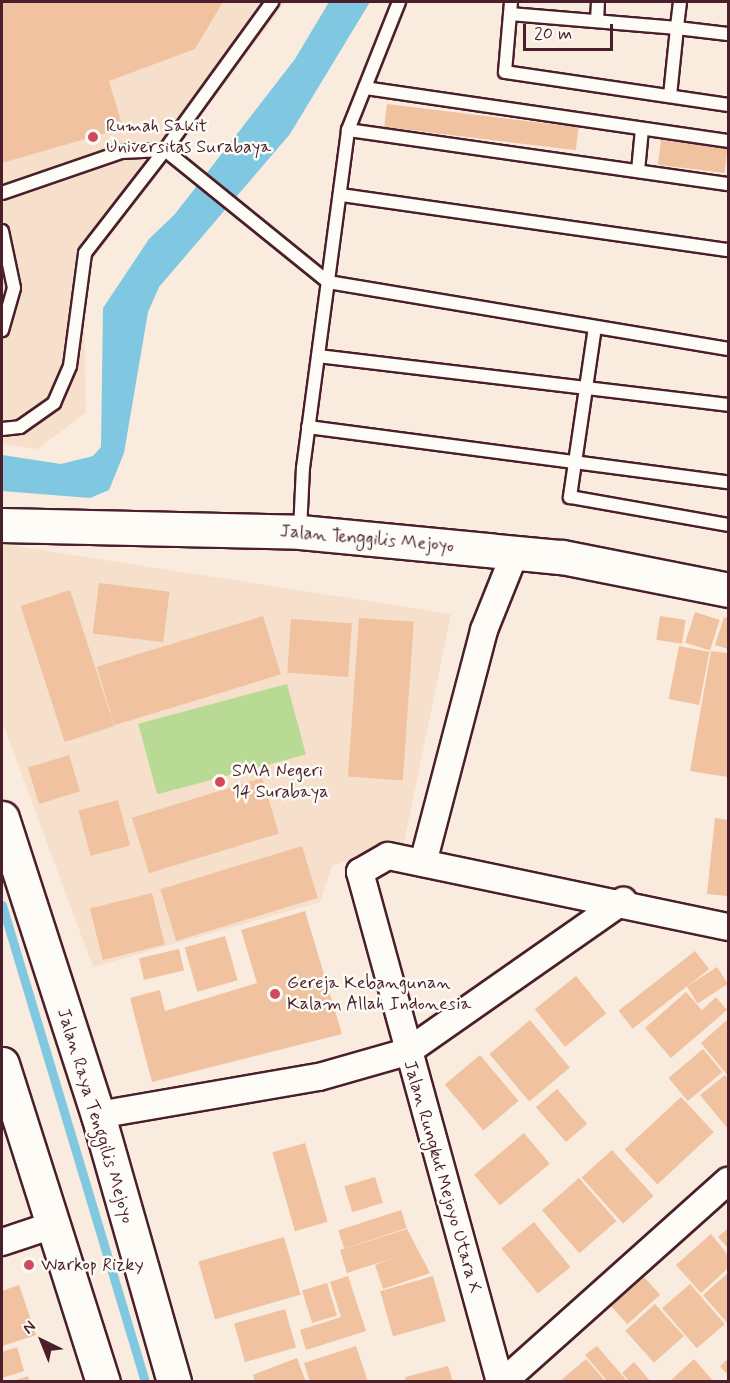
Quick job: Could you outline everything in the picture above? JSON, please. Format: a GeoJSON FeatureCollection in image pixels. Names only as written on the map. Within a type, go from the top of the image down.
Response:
{"type":"FeatureCollection","features":[{"type":"Feature","properties":{"kind":"street","name":"Jalan Tenggilis Mejoyo"},"geometry":{"type":"LineString","coordinates":[[2,525],[300,532],[562,557],[729,590]]}},
{"type":"Feature","properties":{"kind":"street"},"geometry":{"type":"LineString","coordinates":[[423,863],[484,630],[515,553]]}},
{"type":"Feature","properties":{"kind":"street","name":"Jalan Raya Tenggilis Mejoyo"},"geometry":{"type":"LineString","coordinates":[[2,818],[98,1115],[174,1382]]}},
{"type":"Feature","properties":{"kind":"street"},"geometry":{"type":"LineString","coordinates":[[98,1115],[319,1077],[407,1052],[358,879],[363,867],[388,856],[623,901],[729,927]]}},
{"type":"Feature","properties":{"kind":"street","name":"Jalan Rungkut Mejoyo Utara X"},"geometry":{"type":"LineString","coordinates":[[502,1382],[407,1052],[623,901]]}},
{"type":"Feature","properties":{"kind":"street"},"geometry":{"type":"LineString","coordinates":[[2,1064],[56,1224],[103,1382]]}},
{"type":"Feature","properties":{"kind":"street"},"geometry":{"type":"LineString","coordinates":[[502,1382],[729,1181]]}},
{"type":"Feature","properties":{"kind":"street"},"geometry":{"type":"LineString","coordinates":[[2,1242],[56,1224]]}},
{"type":"Feature","properties":{"kind":"lane"},"geometry":{"type":"LineString","coordinates":[[2,429],[20,427],[54,404],[70,366],[85,253],[165,150],[272,2]]}},
{"type":"Feature","properties":{"kind":"lane"},"geometry":{"type":"LineString","coordinates":[[300,532],[308,427],[348,130],[399,2]]}},
{"type":"Feature","properties":{"kind":"lane"},"geometry":{"type":"LineString","coordinates":[[597,21],[598,2]]}},
{"type":"Feature","properties":{"kind":"lane"},"geometry":{"type":"LineString","coordinates":[[670,96],[680,2]]}},
{"type":"Feature","properties":{"kind":"lane"},"geometry":{"type":"LineString","coordinates":[[729,34],[597,21],[511,8],[505,72],[729,105]]}},
{"type":"Feature","properties":{"kind":"lane"},"geometry":{"type":"LineString","coordinates":[[365,88],[729,141]]}},
{"type":"Feature","properties":{"kind":"lane"},"geometry":{"type":"LineString","coordinates":[[638,171],[642,129]]}},
{"type":"Feature","properties":{"kind":"lane"},"geometry":{"type":"LineString","coordinates":[[348,130],[729,184]]}},
{"type":"Feature","properties":{"kind":"lane"},"geometry":{"type":"LineString","coordinates":[[2,193],[121,152],[165,150],[328,282],[729,349]]}},
{"type":"Feature","properties":{"kind":"lane"},"geometry":{"type":"LineString","coordinates":[[340,195],[729,250]]}},
{"type":"Feature","properties":{"kind":"lane"},"geometry":{"type":"LineString","coordinates":[[2,231],[14,288],[2,330]]}},
{"type":"Feature","properties":{"kind":"lane"},"geometry":{"type":"LineString","coordinates":[[595,327],[570,497],[729,525]]}},
{"type":"Feature","properties":{"kind":"lane"},"geometry":{"type":"LineString","coordinates":[[318,356],[729,405]]}},
{"type":"Feature","properties":{"kind":"lane"},"geometry":{"type":"LineString","coordinates":[[308,427],[729,482]]}},
{"type":"Feature","properties":{"kind":"shaded area","name":"Rumah Sakit Universitas Surabaya"},"geometry":{"type":"Polygon","coordinates":[[[2,2],[286,2],[83,272],[86,413],[37,449],[2,444],[2,2]]]}},
{"type":"Feature","properties":{"kind":"shaded area","name":"SMA Negeri 14 Surabaya"},"geometry":{"type":"Polygon","coordinates":[[[2,544],[451,614],[404,843],[332,866],[320,902],[93,967],[2,721],[2,544]]]}},
{"type":"Feature","properties":{"kind":"green space"},"geometry":{"type":"Polygon","coordinates":[[[287,684],[306,755],[157,794],[138,724],[287,684]]]}},
{"type":"Feature","properties":{"kind":"water"},"geometry":{"type":"Polygon","coordinates":[[[329,2],[370,2],[290,134],[159,287],[148,312],[124,453],[109,490],[90,498],[2,491],[2,455],[61,464],[93,456],[101,447],[103,308],[149,239],[175,214],[295,59],[329,2]]]}},
{"type":"Feature","properties":{"kind":"building"},"geometry":{"type":"Polygon","coordinates":[[[2,2],[223,2],[195,49],[109,81],[123,128],[2,163],[2,2]]]}},
{"type":"Feature","properties":{"kind":"building"},"geometry":{"type":"Polygon","coordinates":[[[387,104],[579,128],[576,150],[384,127],[387,104]]]}},
{"type":"Feature","properties":{"kind":"building"},"geometry":{"type":"Polygon","coordinates":[[[661,140],[728,148],[724,173],[658,165],[661,140]]]}},
{"type":"Feature","properties":{"kind":"building"},"geometry":{"type":"Polygon","coordinates":[[[99,583],[169,592],[163,642],[93,634],[99,583]]]}},
{"type":"Feature","properties":{"kind":"building"},"geometry":{"type":"Polygon","coordinates":[[[70,590],[114,726],[65,742],[21,606],[70,590]]]}},
{"type":"Feature","properties":{"kind":"building"},"geometry":{"type":"Polygon","coordinates":[[[695,612],[720,620],[710,650],[685,642],[695,612]]]}},
{"type":"Feature","properties":{"kind":"building"},"geometry":{"type":"Polygon","coordinates":[[[263,616],[281,674],[114,725],[97,667],[263,616]]]}},
{"type":"Feature","properties":{"kind":"building"},"geometry":{"type":"Polygon","coordinates":[[[660,616],[686,620],[682,644],[656,640],[660,616]]]}},
{"type":"Feature","properties":{"kind":"building"},"geometry":{"type":"Polygon","coordinates":[[[724,617],[728,618],[728,649],[715,645],[724,617]]]}},
{"type":"Feature","properties":{"kind":"building"},"geometry":{"type":"Polygon","coordinates":[[[359,618],[414,622],[403,780],[348,777],[359,618]]]}},
{"type":"Feature","properties":{"kind":"building"},"geometry":{"type":"Polygon","coordinates":[[[291,619],[352,623],[348,677],[287,673],[291,619]]]}},
{"type":"Feature","properties":{"kind":"building"},"geometry":{"type":"Polygon","coordinates":[[[679,646],[709,652],[699,705],[669,699],[679,646]]]}},
{"type":"Feature","properties":{"kind":"building"},"geometry":{"type":"Polygon","coordinates":[[[711,651],[728,653],[728,777],[690,771],[711,651]]]}},
{"type":"Feature","properties":{"kind":"building"},"geometry":{"type":"Polygon","coordinates":[[[69,755],[80,791],[39,804],[28,768],[69,755]]]}},
{"type":"Feature","properties":{"kind":"building"},"geometry":{"type":"Polygon","coordinates":[[[262,778],[279,833],[149,873],[132,818],[262,778]]]}},
{"type":"Feature","properties":{"kind":"building"},"geometry":{"type":"Polygon","coordinates":[[[118,800],[130,845],[91,856],[78,811],[118,800]]]}},
{"type":"Feature","properties":{"kind":"building"},"geometry":{"type":"Polygon","coordinates":[[[715,818],[728,820],[728,896],[707,894],[715,818]]]}},
{"type":"Feature","properties":{"kind":"building"},"geometry":{"type":"Polygon","coordinates":[[[302,846],[318,898],[176,941],[160,889],[302,846]]]}},
{"type":"Feature","properties":{"kind":"building"},"geometry":{"type":"Polygon","coordinates":[[[152,893],[165,944],[103,960],[90,908],[152,893]]]}},
{"type":"Feature","properties":{"kind":"building","name":"Gereja Kebangunan Kalam Allah Indonesia"},"geometry":{"type":"Polygon","coordinates":[[[305,911],[342,1034],[152,1082],[130,998],[160,990],[165,1011],[257,983],[241,930],[305,911]]]}},
{"type":"Feature","properties":{"kind":"building"},"geometry":{"type":"Polygon","coordinates":[[[225,936],[238,980],[197,992],[185,948],[225,936]]]}},
{"type":"Feature","properties":{"kind":"building"},"geometry":{"type":"Polygon","coordinates":[[[179,949],[184,970],[144,980],[139,958],[179,949]]]}},
{"type":"Feature","properties":{"kind":"building"},"geometry":{"type":"Polygon","coordinates":[[[695,951],[709,969],[633,1029],[619,1011],[695,951]]]}},
{"type":"Feature","properties":{"kind":"building"},"geometry":{"type":"Polygon","coordinates":[[[717,967],[728,984],[698,1003],[687,987],[717,967]]]}},
{"type":"Feature","properties":{"kind":"building"},"geometry":{"type":"Polygon","coordinates":[[[576,976],[606,1013],[565,1047],[535,1009],[576,976]]]}},
{"type":"Feature","properties":{"kind":"building"},"geometry":{"type":"Polygon","coordinates":[[[686,992],[702,1010],[716,997],[727,1010],[671,1058],[645,1028],[686,992]]]}},
{"type":"Feature","properties":{"kind":"building"},"geometry":{"type":"Polygon","coordinates":[[[728,1019],[728,1076],[701,1043],[728,1019]]]}},
{"type":"Feature","properties":{"kind":"building"},"geometry":{"type":"Polygon","coordinates":[[[530,1020],[570,1067],[529,1102],[489,1054],[530,1020]]]}},
{"type":"Feature","properties":{"kind":"building"},"geometry":{"type":"Polygon","coordinates":[[[703,1049],[722,1072],[688,1101],[669,1078],[703,1049]]]}},
{"type":"Feature","properties":{"kind":"building"},"geometry":{"type":"Polygon","coordinates":[[[480,1055],[519,1101],[483,1131],[445,1085],[480,1055]]]}},
{"type":"Feature","properties":{"kind":"building"},"geometry":{"type":"Polygon","coordinates":[[[725,1075],[728,1079],[728,1129],[700,1095],[725,1075]]]}},
{"type":"Feature","properties":{"kind":"building"},"geometry":{"type":"Polygon","coordinates":[[[557,1089],[587,1124],[566,1142],[536,1107],[557,1089]]]}},
{"type":"Feature","properties":{"kind":"building"},"geometry":{"type":"Polygon","coordinates":[[[681,1097],[714,1132],[657,1185],[625,1150],[681,1097]]]}},
{"type":"Feature","properties":{"kind":"building"},"geometry":{"type":"Polygon","coordinates":[[[524,1133],[550,1164],[500,1205],[474,1175],[524,1133]]]}},
{"type":"Feature","properties":{"kind":"building"},"geometry":{"type":"Polygon","coordinates":[[[305,1143],[328,1222],[295,1231],[272,1152],[305,1143]]]}},
{"type":"Feature","properties":{"kind":"building"},"geometry":{"type":"Polygon","coordinates":[[[612,1150],[653,1196],[623,1224],[582,1177],[612,1150]]]}},
{"type":"Feature","properties":{"kind":"building"},"geometry":{"type":"Polygon","coordinates":[[[375,1177],[383,1203],[352,1212],[344,1186],[375,1177]]]}},
{"type":"Feature","properties":{"kind":"building"},"geometry":{"type":"Polygon","coordinates":[[[579,1178],[616,1221],[579,1253],[542,1210],[579,1178]]]}},
{"type":"Feature","properties":{"kind":"building"},"geometry":{"type":"Polygon","coordinates":[[[401,1210],[407,1228],[344,1248],[338,1230],[401,1210]]]}},
{"type":"Feature","properties":{"kind":"building"},"geometry":{"type":"Polygon","coordinates":[[[534,1222],[571,1267],[538,1294],[501,1248],[534,1222]]]}},
{"type":"Feature","properties":{"kind":"building"},"geometry":{"type":"Polygon","coordinates":[[[728,1228],[728,1248],[718,1237],[728,1228]]]}},
{"type":"Feature","properties":{"kind":"building"},"geometry":{"type":"Polygon","coordinates":[[[407,1229],[430,1273],[383,1289],[375,1265],[393,1258],[347,1273],[340,1250],[407,1229]]]}},
{"type":"Feature","properties":{"kind":"building"},"geometry":{"type":"Polygon","coordinates":[[[711,1234],[728,1255],[728,1268],[701,1293],[676,1265],[711,1234]]]}},
{"type":"Feature","properties":{"kind":"building"},"geometry":{"type":"Polygon","coordinates":[[[284,1237],[301,1295],[215,1319],[198,1262],[284,1237]]]}},
{"type":"Feature","properties":{"kind":"building"},"geometry":{"type":"Polygon","coordinates":[[[728,1273],[728,1324],[703,1295],[728,1273]]]}},
{"type":"Feature","properties":{"kind":"building"},"geometry":{"type":"Polygon","coordinates":[[[348,1276],[366,1331],[306,1350],[300,1330],[341,1317],[330,1282],[348,1276]]]}},
{"type":"Feature","properties":{"kind":"building"},"geometry":{"type":"Polygon","coordinates":[[[433,1276],[446,1321],[393,1336],[380,1291],[433,1276]]]}},
{"type":"Feature","properties":{"kind":"building"},"geometry":{"type":"Polygon","coordinates":[[[644,1277],[660,1295],[627,1324],[611,1306],[644,1277]]]}},
{"type":"Feature","properties":{"kind":"building"},"geometry":{"type":"Polygon","coordinates":[[[327,1283],[337,1316],[312,1323],[302,1291],[327,1283]]]}},
{"type":"Feature","properties":{"kind":"building"},"geometry":{"type":"Polygon","coordinates":[[[690,1284],[725,1324],[697,1348],[662,1308],[690,1284]]]}},
{"type":"Feature","properties":{"kind":"building"},"geometry":{"type":"Polygon","coordinates":[[[19,1285],[36,1335],[2,1346],[2,1291],[19,1285]]]}},
{"type":"Feature","properties":{"kind":"building"},"geometry":{"type":"Polygon","coordinates":[[[655,1304],[684,1336],[654,1363],[625,1331],[655,1304]]]}},
{"type":"Feature","properties":{"kind":"building"},"geometry":{"type":"Polygon","coordinates":[[[285,1309],[296,1347],[245,1362],[234,1324],[285,1309]]]}},
{"type":"Feature","properties":{"kind":"building"},"geometry":{"type":"Polygon","coordinates":[[[356,1346],[368,1382],[310,1382],[304,1363],[356,1346]]]}},
{"type":"Feature","properties":{"kind":"building"},"geometry":{"type":"Polygon","coordinates":[[[597,1346],[628,1382],[608,1382],[585,1355],[597,1346]]]}},
{"type":"Feature","properties":{"kind":"building"},"geometry":{"type":"Polygon","coordinates":[[[17,1347],[24,1371],[2,1378],[2,1352],[17,1347]]]}},
{"type":"Feature","properties":{"kind":"building"},"geometry":{"type":"Polygon","coordinates":[[[297,1358],[306,1382],[255,1382],[253,1375],[297,1358]]]}},
{"type":"Feature","properties":{"kind":"building"},"geometry":{"type":"Polygon","coordinates":[[[586,1359],[606,1382],[559,1382],[586,1359]]]}},
{"type":"Feature","properties":{"kind":"building"},"geometry":{"type":"Polygon","coordinates":[[[694,1359],[714,1382],[669,1382],[694,1359]]]}},
{"type":"Feature","properties":{"kind":"building"},"geometry":{"type":"Polygon","coordinates":[[[728,1359],[728,1375],[720,1366],[728,1359]]]}},
{"type":"Feature","properties":{"kind":"building"},"geometry":{"type":"Polygon","coordinates":[[[634,1362],[651,1382],[630,1382],[622,1373],[634,1362]]]}},
{"type":"Feature","properties":{"kind":"building"},"geometry":{"type":"Polygon","coordinates":[[[448,1366],[453,1382],[406,1382],[405,1377],[448,1366]]]}},
{"type":"Feature","properties":{"kind":"building"},"geometry":{"type":"Polygon","coordinates":[[[28,1376],[30,1382],[13,1382],[13,1381],[28,1376]]]}},
{"type":"Feature","properties":{"kind":"waterway"},"geometry":{"type":"LineString","coordinates":[[2,905],[145,1382]]}},
{"type":"Feature","properties":{"kind":"place","name":"Rumah Sakit Universitas Surabaya"},"geometry":{"type":"Point","coordinates":[93,137]}},
{"type":"Feature","properties":{"kind":"place","name":"SMA Negeri 14 Surabaya"},"geometry":{"type":"Point","coordinates":[220,782]}},
{"type":"Feature","properties":{"kind":"place","name":"Gereja Kebangunan Kalam Allah Indonesia"},"geometry":{"type":"Point","coordinates":[275,994]}},
{"type":"Feature","properties":{"kind":"place","name":"Warkop Rizky"},"geometry":{"type":"Point","coordinates":[29,1265]}}]}
